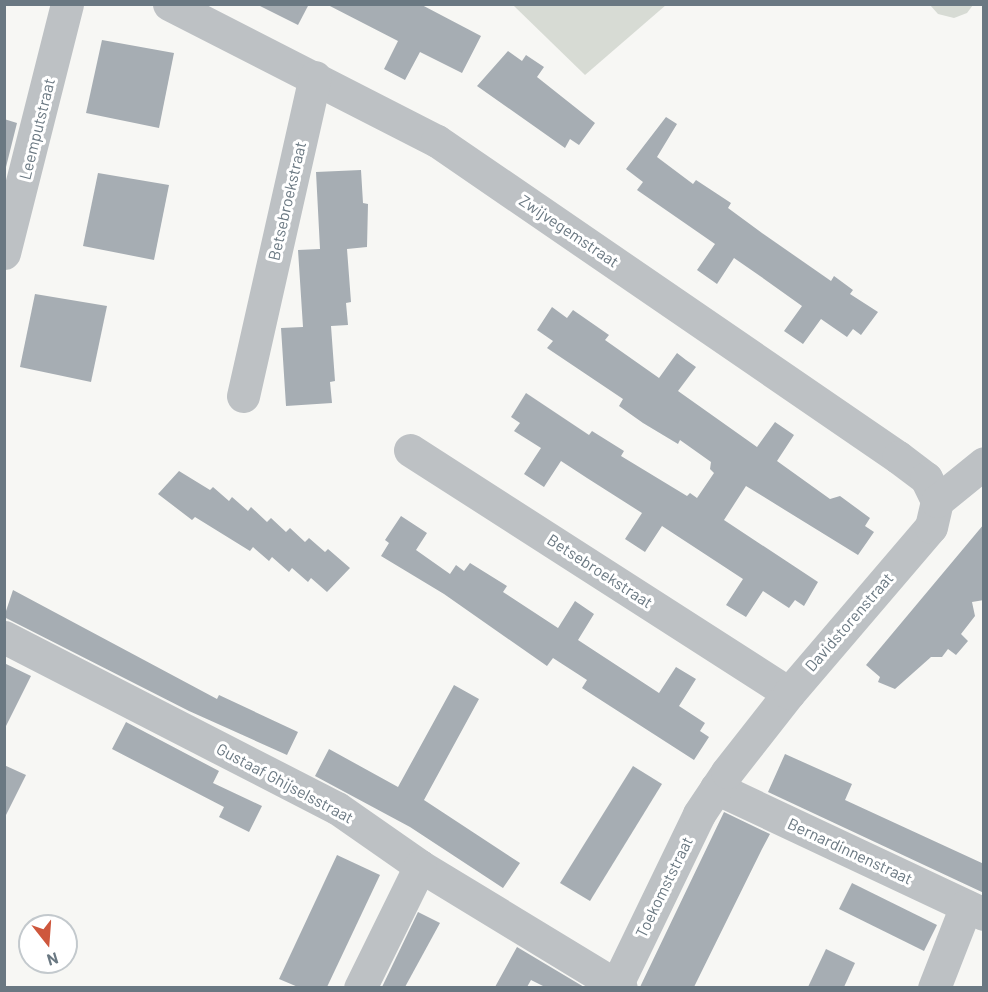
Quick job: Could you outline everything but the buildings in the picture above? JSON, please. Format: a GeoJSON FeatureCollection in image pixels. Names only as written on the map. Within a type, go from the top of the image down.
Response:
{"type":"FeatureCollection","features":[{"type":"Feature","properties":{"kind":"street","name":"Leemputstraat"},"geometry":{"type":"LineString","coordinates":[[4,253],[67,4]]}},
{"type":"Feature","properties":{"kind":"street","name":"Zwijvegemstraat"},"geometry":{"type":"LineString","coordinates":[[169,4],[437,141],[926,478],[937,501]]}},
{"type":"Feature","properties":{"kind":"street","name":"Betsebroekstraat"},"geometry":{"type":"LineString","coordinates":[[243,396],[315,77]]}},
{"type":"Feature","properties":{"kind":"street","name":"Betsebroekstraat"},"geometry":{"type":"LineString","coordinates":[[410,450],[789,693]]}},
{"type":"Feature","properties":{"kind":"street"},"geometry":{"type":"LineString","coordinates":[[937,501],[984,463]]}},
{"type":"Feature","properties":{"kind":"street","name":"Davidstorenstraat"},"geometry":{"type":"LineString","coordinates":[[716,788],[789,693],[931,527],[937,501]]}},
{"type":"Feature","properties":{"kind":"street","name":"Gustaaf Ghijselsstraat"},"geometry":{"type":"LineString","coordinates":[[4,638],[337,808],[420,866],[617,986]]}},
{"type":"Feature","properties":{"kind":"street","name":"Bernardinnenstraat"},"geometry":{"type":"LineString","coordinates":[[716,788],[975,910]]}},
{"type":"Feature","properties":{"kind":"street","name":"Toekomststraat"},"geometry":{"type":"LineString","coordinates":[[617,986],[699,814],[716,788]]}},
{"type":"Feature","properties":{"kind":"street"},"geometry":{"type":"LineString","coordinates":[[360,987],[420,866]]}},
{"type":"Feature","properties":{"kind":"street"},"geometry":{"type":"LineString","coordinates":[[934,987],[975,910]]}},
{"type":"Feature","properties":{"kind":"shaded area"},"geometry":{"type":"Polygon","coordinates":[[[513,5],[666,5],[585,75],[513,5]]]}},
{"type":"Feature","properties":{"kind":"shaded area"},"geometry":{"type":"Polygon","coordinates":[[[930,5],[973,5],[967,13],[954,18],[938,14],[930,5]]]}}]}
